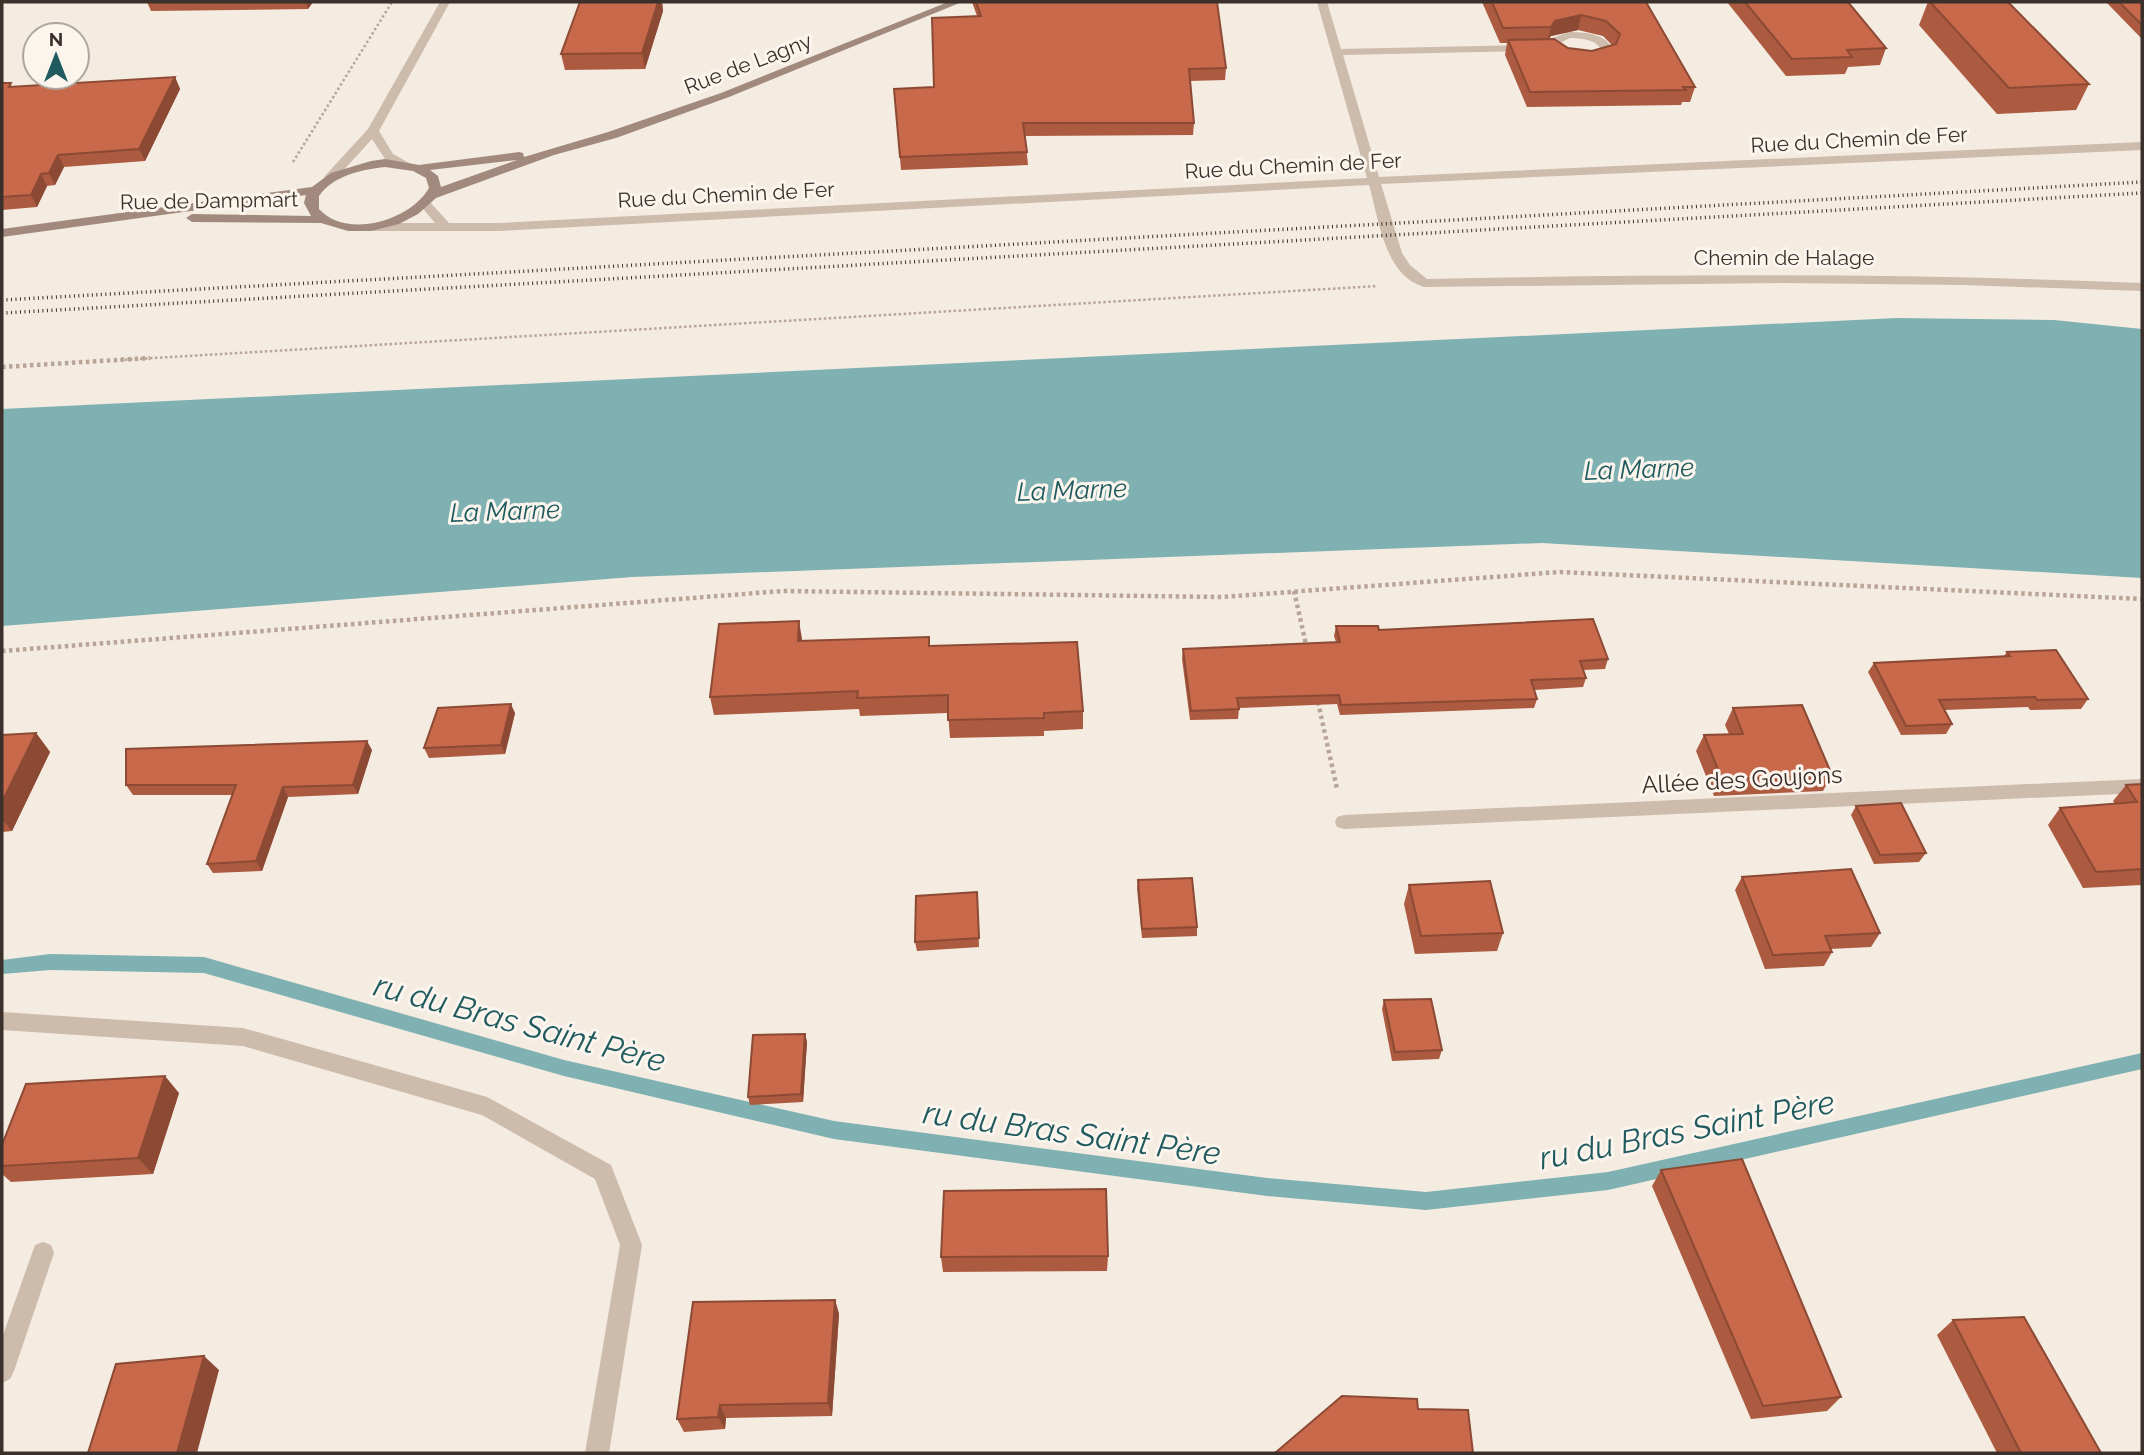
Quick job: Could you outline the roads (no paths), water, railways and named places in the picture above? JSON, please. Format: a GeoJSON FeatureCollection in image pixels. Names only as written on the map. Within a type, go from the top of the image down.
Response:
{"type":"FeatureCollection","features":[{"type":"Feature","properties":{"kind":"street"},"geometry":{"type":"LineString","coordinates":[[320,219],[312,211],[311,201],[316,190],[373,131],[445,2]]}},
{"type":"Feature","properties":{"kind":"street","name":"Rue de Lagny"},"geometry":{"type":"LineString","coordinates":[[373,227],[394,222],[430,200],[550,152],[612,135],[725,95],[957,2]]}},
{"type":"Feature","properties":{"kind":"street"},"geometry":{"type":"LineString","coordinates":[[1322,2],[1374,181]]}},
{"type":"Feature","properties":{"kind":"street"},"geometry":{"type":"LineString","coordinates":[[1337,52],[1554,48]]}},
{"type":"Feature","properties":{"kind":"street"},"geometry":{"type":"LineString","coordinates":[[373,131],[390,156],[431,175],[436,184],[430,200],[445,227]]}},
{"type":"Feature","properties":{"kind":"street","name":"Rue du Chemin de Fer"},"geometry":{"type":"LineString","coordinates":[[373,227],[499,227],[1374,181],[2142,146]]}},
{"type":"Feature","properties":{"kind":"street","name":"Rue de Lagny"},"geometry":{"type":"LineString","coordinates":[[420,168],[550,152]]}},
{"type":"Feature","properties":{"kind":"street"},"geometry":{"type":"LineString","coordinates":[[328,180],[365,166],[405,164]]}},
{"type":"Feature","properties":{"kind":"street","name":"Chemin de Halage"},"geometry":{"type":"LineString","coordinates":[[1374,181],[1395,253],[1405,268],[1424,283],[1695,278],[1999,280],[2142,287]]}},
{"type":"Feature","properties":{"kind":"street","name":"Rue de Dampmart"},"geometry":{"type":"LineString","coordinates":[[2,233],[98,222],[316,190]]}},
{"type":"Feature","properties":{"kind":"street","name":"Rue de Dampmart"},"geometry":{"type":"LineString","coordinates":[[98,222],[214,217],[320,219],[334,226],[373,227]]}},
{"type":"Feature","properties":{"kind":"street","name":"Allée des Goujons"},"geometry":{"type":"LineString","coordinates":[[1344,822],[2142,786]]}},
{"type":"Feature","properties":{"kind":"street"},"geometry":{"type":"LineString","coordinates":[[2,1021],[243,1037],[487,1107],[603,1172],[631,1245],[597,1453]]}},
{"type":"Feature","properties":{"kind":"street"},"geometry":{"type":"LineString","coordinates":[[2,1371],[44,1253]]}},
{"type":"Feature","properties":{"kind":"water","name":"La Marne"},"geometry":{"type":"Polygon","coordinates":[[[1897,318],[2054,320],[2142,329],[2142,578],[1542,543],[632,577],[2,626],[2,409],[1897,318]]]}},
{"type":"Feature","properties":{"kind":"waterway","name":"ru du Bras Saint Père"},"geometry":{"type":"LineString","coordinates":[[2,967],[50,962],[204,965],[564,1068],[834,1130],[1267,1187],[1426,1201],[1608,1181],[2142,1061]]}},
{"type":"Feature","properties":{"kind":"railway"},"geometry":{"type":"LineString","coordinates":[[2,300],[2142,182]]}},
{"type":"Feature","properties":{"kind":"railway"},"geometry":{"type":"LineString","coordinates":[[2,313],[2142,193]]}}]}
